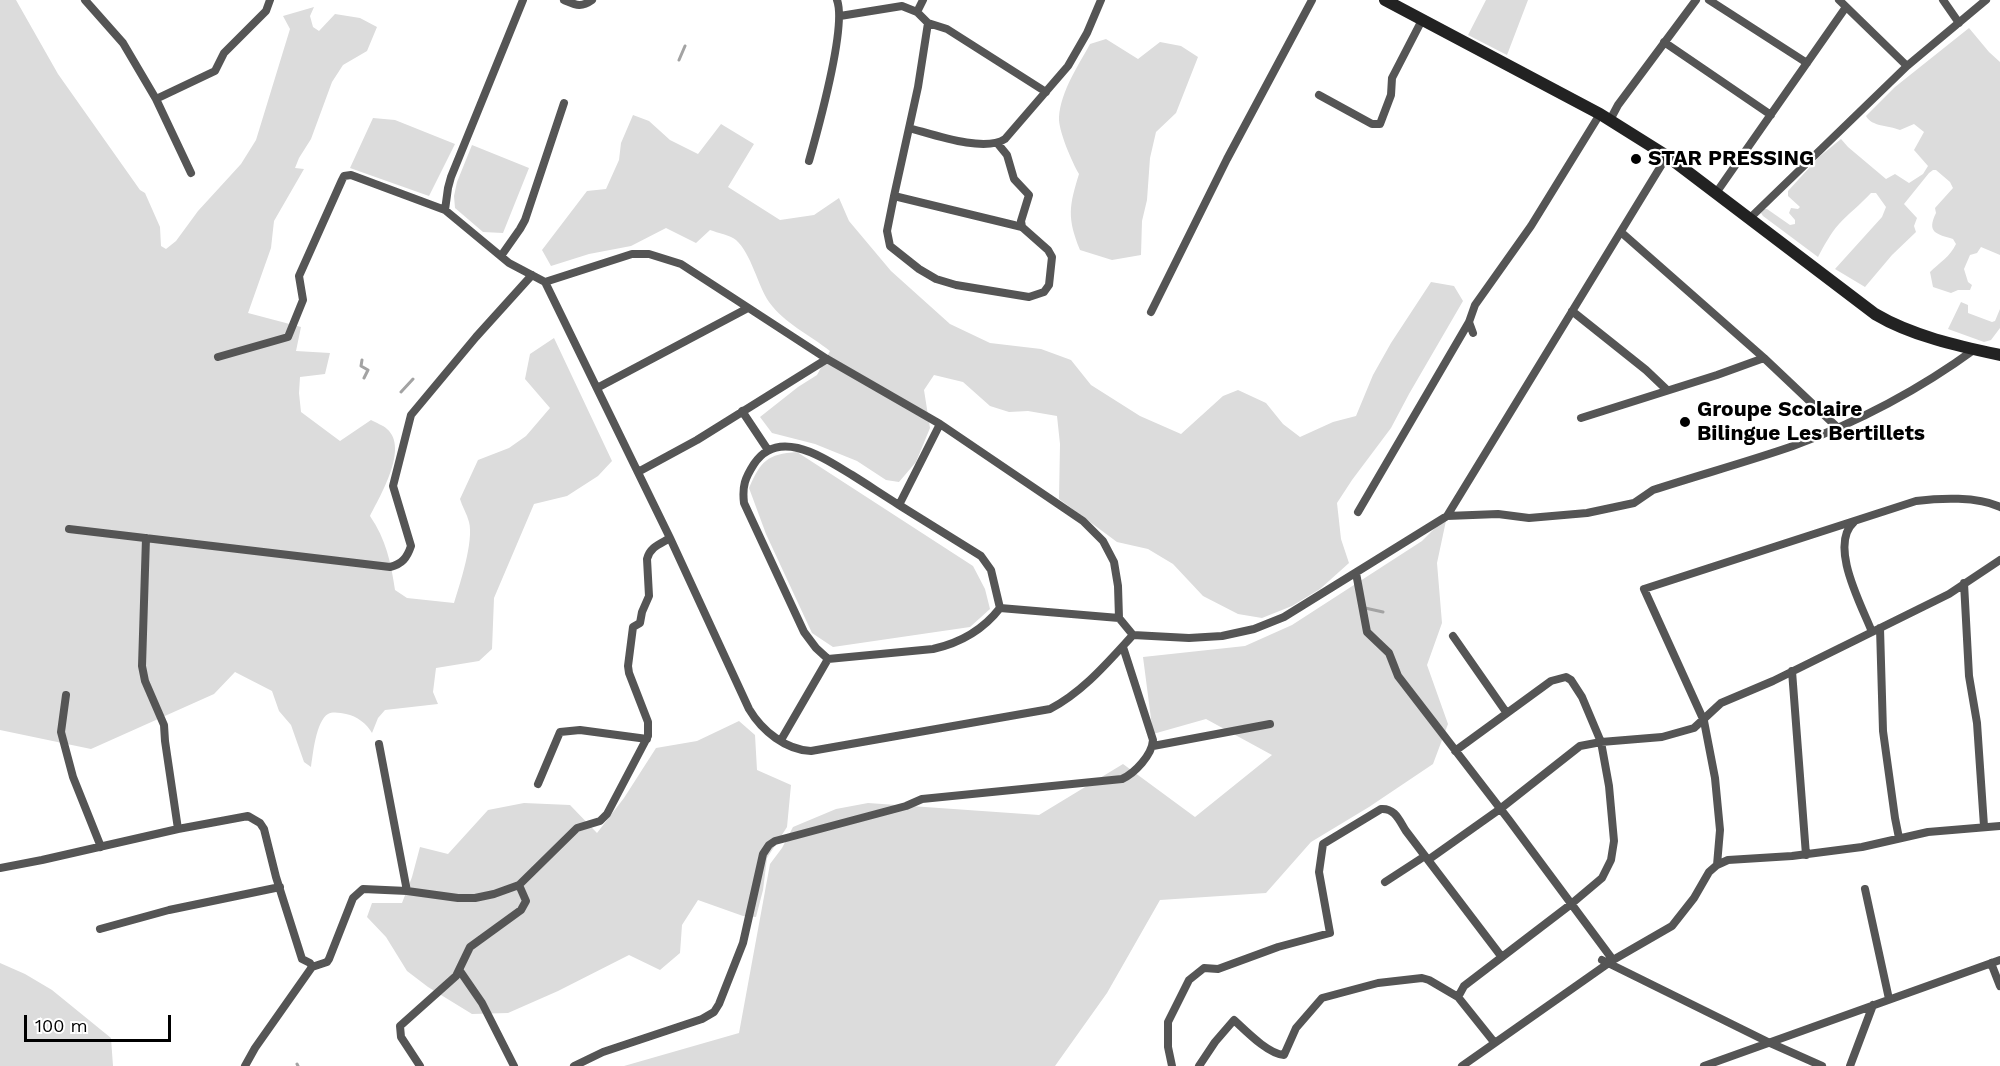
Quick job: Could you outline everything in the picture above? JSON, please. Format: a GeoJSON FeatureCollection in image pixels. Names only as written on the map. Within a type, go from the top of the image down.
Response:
{"type":"FeatureCollection","features":[{"type":"Feature","properties":{"kind":"main road"},"geometry":{"type":"LineString","coordinates":[[1385,0],[1405,5],[1422,20],[1605,117],[1667,156],[1875,314],[1906,329],[2000,355]]}},
{"type":"Feature","properties":{"kind":"street"},"geometry":{"type":"LineString","coordinates":[[85,0],[123,43],[156,99],[191,173]]}},
{"type":"Feature","properties":{"kind":"street"},"geometry":{"type":"LineString","coordinates":[[156,99],[215,71],[224,53],[266,11],[270,0]]}},
{"type":"Feature","properties":{"kind":"street"},"geometry":{"type":"LineString","coordinates":[[445,210],[452,177],[524,0]]}},
{"type":"Feature","properties":{"kind":"street"},"geometry":{"type":"LineString","coordinates":[[564,0],[578,6],[583,6],[592,0]]}},
{"type":"Feature","properties":{"kind":"street"},"geometry":{"type":"LineString","coordinates":[[810,161],[828,89],[840,16],[837,0]]}},
{"type":"Feature","properties":{"kind":"street"},"geometry":{"type":"LineString","coordinates":[[917,12],[923,0]]}},
{"type":"Feature","properties":{"kind":"street"},"geometry":{"type":"LineString","coordinates":[[909,128],[959,141],[998,144],[1005,139],[1068,66],[1101,0]]}},
{"type":"Feature","properties":{"kind":"street"},"geometry":{"type":"LineString","coordinates":[[1151,312],[1227,159],[1312,0]]}},
{"type":"Feature","properties":{"kind":"street"},"geometry":{"type":"LineString","coordinates":[[1358,512],[1469,322],[1475,305],[1605,117],[1618,105],[1696,0]]}},
{"type":"Feature","properties":{"kind":"street"},"geometry":{"type":"LineString","coordinates":[[1709,0],[1807,63]]}},
{"type":"Feature","properties":{"kind":"street"},"geometry":{"type":"LineString","coordinates":[[1839,0],[1907,66]]}},
{"type":"Feature","properties":{"kind":"street"},"geometry":{"type":"LineString","coordinates":[[1943,0],[1959,23]]}},
{"type":"Feature","properties":{"kind":"street"},"geometry":{"type":"LineString","coordinates":[[1750,218],[1907,66],[1986,0]]}},
{"type":"Feature","properties":{"kind":"street"},"geometry":{"type":"LineString","coordinates":[[840,16],[902,6],[917,12],[928,23],[947,29],[1046,92]]}},
{"type":"Feature","properties":{"kind":"street"},"geometry":{"type":"LineString","coordinates":[[1716,193],[1846,7]]}},
{"type":"Feature","properties":{"kind":"street"},"geometry":{"type":"LineString","coordinates":[[1319,95],[1372,124],[1380,124],[1391,95],[1392,78],[1422,20]]}},
{"type":"Feature","properties":{"kind":"street"},"geometry":{"type":"LineString","coordinates":[[894,196],[1022,227],[1052,256],[1049,285],[1044,292],[1029,297],[956,285],[936,279],[919,269],[890,246],[887,231],[894,196],[918,87],[928,23]]}},
{"type":"Feature","properties":{"kind":"street"},"geometry":{"type":"LineString","coordinates":[[1664,42],[1771,115]]}},
{"type":"Feature","properties":{"kind":"street"},"geometry":{"type":"LineString","coordinates":[[501,256],[525,220],[564,103]]}},
{"type":"Feature","properties":{"kind":"street"},"geometry":{"type":"LineString","coordinates":[[998,144],[1007,155],[1014,179],[1029,195],[1021,221],[1022,227]]}},
{"type":"Feature","properties":{"kind":"street"},"geometry":{"type":"LineString","coordinates":[[545,282],[632,254],[649,254],[681,264],[827,359],[940,424],[1083,521],[1103,541],[1114,562],[1119,618],[1133,635],[1188,638],[1222,636],[1254,629],[1284,617],[1447,516],[1667,156]]}},
{"type":"Feature","properties":{"kind":"street"},"geometry":{"type":"LineString","coordinates":[[218,357],[288,337],[303,300],[299,276],[344,176],[351,175],[445,210],[517,268],[545,282],[670,538],[750,709],[757,722],[781,740],[802,750],[811,751],[1050,708],[1066,701],[1108,664],[1133,635]]}},
{"type":"Feature","properties":{"kind":"street"},"geometry":{"type":"LineString","coordinates":[[1622,233],[1764,358],[1838,428]]}},
{"type":"Feature","properties":{"kind":"street"},"geometry":{"type":"LineString","coordinates":[[69,529],[390,567],[404,561],[411,546],[393,486],[411,416],[476,337],[532,275]]}},
{"type":"Feature","properties":{"kind":"street"},"geometry":{"type":"LineString","coordinates":[[597,388],[748,308]]}},
{"type":"Feature","properties":{"kind":"street"},"geometry":{"type":"LineString","coordinates":[[1572,311],[1668,390]]}},
{"type":"Feature","properties":{"kind":"street"},"geometry":{"type":"LineString","coordinates":[[1469,322],[1473,333]]}},
{"type":"Feature","properties":{"kind":"street"},"geometry":{"type":"LineString","coordinates":[[1447,516],[1498,514],[1528,518],[1587,513],[1634,503],[1653,490],[1792,446],[1838,428],[1891,403],[1939,375],[1975,349]]}},
{"type":"Feature","properties":{"kind":"street"},"geometry":{"type":"LineString","coordinates":[[1581,418],[1764,358]]}},
{"type":"Feature","properties":{"kind":"street"},"geometry":{"type":"LineString","coordinates":[[638,472],[697,440],[827,359]]}},
{"type":"Feature","properties":{"kind":"street"},"geometry":{"type":"LineString","coordinates":[[742,411],[768,450]]}},
{"type":"Feature","properties":{"kind":"street"},"geometry":{"type":"LineString","coordinates":[[899,505],[940,424]]}},
{"type":"Feature","properties":{"kind":"street"},"geometry":{"type":"LineString","coordinates":[[828,660],[804,632],[744,503],[742,489],[748,473],[756,460],[768,450],[797,447],[816,453],[981,556],[991,570],[1000,608]]}},
{"type":"Feature","properties":{"kind":"street"},"geometry":{"type":"LineString","coordinates":[[1717,865],[1720,830],[1716,788],[1704,721],[1644,589],[1916,501],[1929,499],[1987,501],[2000,507]]}},
{"type":"Feature","properties":{"kind":"street"},"geometry":{"type":"LineString","coordinates":[[1857,520],[1847,532],[1843,546],[1851,582],[1876,630],[1883,731],[1894,818],[1899,838]]}},
{"type":"Feature","properties":{"kind":"street"},"geometry":{"type":"LineString","coordinates":[[146,538],[142,666],[144,681],[164,725],[178,829]]}},
{"type":"Feature","properties":{"kind":"street"},"geometry":{"type":"LineString","coordinates":[[245,1066],[261,1039],[312,967],[327,962],[329,959],[353,898],[359,891],[407,891],[475,898],[519,885],[577,828],[600,821],[607,814],[647,739],[648,722],[628,666],[633,627],[640,623],[642,612],[649,600],[648,554],[670,538]]}},
{"type":"Feature","properties":{"kind":"street"},"geometry":{"type":"LineString","coordinates":[[1385,882],[1426,858],[1500,808],[1575,749],[1601,742],[1662,737],[1694,728],[1721,703],[1949,594],[2000,560]]}},
{"type":"Feature","properties":{"kind":"street"},"geometry":{"type":"LineString","coordinates":[[1356,573],[1367,632],[1389,652],[1398,676],[1500,808],[1608,961],[1768,1042],[1822,1066]]}},
{"type":"Feature","properties":{"kind":"street"},"geometry":{"type":"LineString","coordinates":[[1964,583],[1969,676],[1977,723],[1984,826]]}},
{"type":"Feature","properties":{"kind":"street"},"geometry":{"type":"LineString","coordinates":[[1000,608],[1119,618]]}},
{"type":"Feature","properties":{"kind":"street"},"geometry":{"type":"LineString","coordinates":[[828,660],[933,649],[949,645],[989,622],[1000,608]]}},
{"type":"Feature","properties":{"kind":"street"},"geometry":{"type":"LineString","coordinates":[[1452,636],[1506,712]]}},
{"type":"Feature","properties":{"kind":"street"},"geometry":{"type":"LineString","coordinates":[[574,1066],[603,1052],[702,1019],[714,1012],[743,944],[763,854],[775,841],[885,812],[922,799],[1122,779],[1133,772],[1153,746],[1153,740],[1123,647]]}},
{"type":"Feature","properties":{"kind":"street"},"geometry":{"type":"LineString","coordinates":[[781,740],[828,660]]}},
{"type":"Feature","properties":{"kind":"street"},"geometry":{"type":"LineString","coordinates":[[1792,671],[1806,855]]}},
{"type":"Feature","properties":{"kind":"street"},"geometry":{"type":"LineString","coordinates":[[1455,751],[1551,681],[1566,677],[1571,680],[1582,697],[1601,742],[1614,841],[1608,868],[1602,878],[1464,986],[1458,998]]}},
{"type":"Feature","properties":{"kind":"street"},"geometry":{"type":"LineString","coordinates":[[66,695],[61,732],[73,777],[101,846]]}},
{"type":"Feature","properties":{"kind":"street"},"geometry":{"type":"LineString","coordinates":[[1153,746],[1270,724]]}},
{"type":"Feature","properties":{"kind":"street"},"geometry":{"type":"LineString","coordinates":[[538,784],[560,732],[580,730],[647,739]]}},
{"type":"Feature","properties":{"kind":"street"},"geometry":{"type":"LineString","coordinates":[[379,744],[407,891]]}},
{"type":"Feature","properties":{"kind":"street"},"geometry":{"type":"LineString","coordinates":[[1172,1066],[1168,1047],[1168,1022],[1189,980],[1204,968],[1218,969],[1278,947],[1330,933],[1319,872],[1323,844],[1381,810],[1386,809],[1395,814],[1501,956]]}},
{"type":"Feature","properties":{"kind":"street"},"geometry":{"type":"LineString","coordinates":[[0,868],[241,815],[254,818],[264,829],[302,959],[310,963],[312,967]]}},
{"type":"Feature","properties":{"kind":"street"},"geometry":{"type":"LineString","coordinates":[[1462,1066],[1608,961],[1672,926],[1694,898],[1709,872],[1728,860],[1806,855],[1862,847],[1899,838],[1984,826],[2000,826]]}},
{"type":"Feature","properties":{"kind":"street"},"geometry":{"type":"LineString","coordinates":[[420,1066],[401,1037],[400,1026],[456,976],[470,947],[524,906],[525,896],[519,885]]}},
{"type":"Feature","properties":{"kind":"street"},"geometry":{"type":"LineString","coordinates":[[99,929],[169,910],[280,887]]}},
{"type":"Feature","properties":{"kind":"street"},"geometry":{"type":"LineString","coordinates":[[1865,889],[1889,999]]}},
{"type":"Feature","properties":{"kind":"street"},"geometry":{"type":"LineString","coordinates":[[1704,1066],[1996,961],[2000,986]]}},
{"type":"Feature","properties":{"kind":"street"},"geometry":{"type":"LineString","coordinates":[[460,971],[482,1003],[513,1066]]}},
{"type":"Feature","properties":{"kind":"street"},"geometry":{"type":"LineString","coordinates":[[1199,1066],[1206,1053],[1234,1020],[1254,1039],[1278,1054],[1284,1055],[1296,1028],[1322,998],[1378,983],[1422,978],[1458,998],[1494,1042]]}},
{"type":"Feature","properties":{"kind":"street"},"geometry":{"type":"LineString","coordinates":[[1850,1066],[1873,1005]]}},
{"type":"Feature","properties":{"kind":"shaded area"},"geometry":{"type":"Polygon","coordinates":[[[0,0],[16,0],[58,74],[140,190],[145,193],[160,227],[161,246],[166,249],[176,241],[198,211],[241,164],[256,140],[290,29],[283,16],[314,7],[310,16],[313,27],[319,31],[335,14],[360,18],[377,27],[367,51],[343,65],[332,82],[311,139],[295,168],[304,169],[274,221],[271,248],[248,313],[301,327],[296,351],[330,353],[325,374],[300,377],[301,412],[340,441],[371,420],[385,428],[393,437],[394,460],[386,485],[370,516],[387,552],[395,590],[407,598],[454,603],[470,540],[469,522],[460,499],[478,460],[509,448],[526,436],[550,408],[525,379],[530,354],[554,338],[612,461],[598,476],[567,496],[534,504],[494,598],[492,649],[479,661],[436,668],[433,692],[438,704],[385,710],[378,718],[372,733],[354,717],[337,712],[328,714],[318,730],[311,767],[304,762],[291,725],[279,711],[272,691],[235,672],[214,694],[91,749],[0,730],[0,0]]]}},
{"type":"Feature","properties":{"kind":"shaded area"},"geometry":{"type":"Polygon","coordinates":[[[1486,0],[1528,0],[1507,55],[1468,35],[1486,0]]]}},
{"type":"Feature","properties":{"kind":"shaded area"},"geometry":{"type":"Polygon","coordinates":[[[1969,28],[2000,62],[2000,255],[1981,247],[1977,253],[1970,255],[1964,269],[1968,282],[1972,285],[1970,290],[1958,290],[1951,293],[1933,287],[1930,272],[1948,256],[1956,244],[1953,239],[1938,234],[1933,229],[1935,208],[1953,188],[1950,182],[1933,170],[1904,204],[1917,218],[1914,226],[1916,232],[1892,255],[1865,287],[1835,269],[1882,217],[1886,207],[1876,193],[1871,193],[1839,224],[1818,257],[1761,213],[1767,209],[1790,225],[1795,224],[1795,220],[1789,213],[1791,208],[1800,207],[1788,196],[1788,191],[1819,157],[1841,139],[1886,179],[1895,174],[1909,183],[1923,174],[1928,166],[1914,150],[1924,132],[1914,124],[1900,130],[1876,124],[1866,116],[1895,87],[1969,28]]]}},
{"type":"Feature","properties":{"kind":"shaded area"},"geometry":{"type":"Polygon","coordinates":[[[1106,39],[1138,59],[1160,42],[1181,46],[1198,57],[1176,113],[1156,132],[1150,158],[1147,200],[1142,221],[1141,255],[1112,260],[1080,250],[1071,220],[1071,204],[1079,174],[1069,154],[1059,123],[1060,107],[1075,70],[1090,44],[1106,39]]]}},
{"type":"Feature","properties":{"kind":"shaded area"},"geometry":{"type":"Polygon","coordinates":[[[633,115],[649,121],[670,140],[698,154],[721,124],[754,144],[728,187],[780,220],[814,215],[839,198],[849,221],[891,271],[950,324],[990,343],[1041,349],[1071,360],[1091,385],[1140,416],[1181,434],[1223,396],[1238,390],[1266,403],[1283,424],[1300,437],[1333,422],[1356,416],[1373,375],[1431,282],[1454,286],[1463,301],[1391,428],[1337,503],[1341,539],[1349,563],[1320,589],[1292,606],[1262,618],[1238,614],[1203,596],[1173,564],[1148,549],[1117,542],[1059,499],[1060,444],[1057,416],[1028,411],[1009,412],[990,406],[963,382],[934,375],[924,390],[930,428],[916,462],[899,482],[886,480],[857,461],[815,444],[772,433],[760,417],[817,375],[830,351],[790,323],[775,309],[765,295],[746,253],[731,237],[710,230],[696,243],[666,228],[631,246],[589,254],[551,266],[542,250],[587,191],[606,189],[619,160],[621,143],[633,115]]]}},
{"type":"Feature","properties":{"kind":"shaded area"},"geometry":{"type":"Polygon","coordinates":[[[373,118],[395,120],[455,144],[429,196],[350,168],[373,118]]]}},
{"type":"Feature","properties":{"kind":"shaded area"},"geometry":{"type":"Polygon","coordinates":[[[472,145],[529,168],[503,233],[483,232],[455,208],[454,196],[457,182],[472,145]]]}},
{"type":"Feature","properties":{"kind":"shaded area"},"geometry":{"type":"Polygon","coordinates":[[[1961,302],[1968,305],[1968,313],[1992,322],[1995,321],[2000,309],[2000,328],[1991,340],[1984,342],[1948,329],[1961,302]]]}},
{"type":"Feature","properties":{"kind":"shaded area"},"geometry":{"type":"Polygon","coordinates":[[[797,452],[973,566],[985,589],[990,609],[970,627],[833,647],[812,633],[766,534],[749,488],[757,471],[766,461],[772,457],[797,452]]]}},
{"type":"Feature","properties":{"kind":"shaded area"},"geometry":{"type":"Polygon","coordinates":[[[1447,516],[1437,563],[1442,623],[1427,665],[1448,724],[1433,764],[1311,842],[1266,893],[1160,900],[1107,993],[1055,1066],[624,1066],[739,1033],[770,864],[793,827],[836,809],[868,803],[1039,815],[1123,764],[1195,817],[1272,755],[1206,719],[1153,734],[1143,657],[1245,646],[1292,625],[1422,541],[1447,516]]]}},
{"type":"Feature","properties":{"kind":"shaded area"},"geometry":{"type":"Polygon","coordinates":[[[739,721],[755,735],[757,770],[791,785],[787,827],[767,858],[763,890],[756,917],[743,916],[698,900],[682,925],[680,953],[660,970],[629,955],[508,1013],[472,1014],[407,971],[386,937],[367,917],[372,903],[402,903],[420,847],[448,854],[488,810],[524,803],[570,805],[597,833],[624,798],[656,748],[697,741],[739,721]]]}},
{"type":"Feature","properties":{"kind":"shaded area"},"geometry":{"type":"Polygon","coordinates":[[[0,963],[52,990],[111,1038],[113,1066],[0,1066],[0,963]]]}},
{"type":"Feature","properties":{"kind":"waterway"},"geometry":{"type":"LineString","coordinates":[[679,60],[685,46]]}},
{"type":"Feature","properties":{"kind":"waterway"},"geometry":{"type":"LineString","coordinates":[[362,360],[361,366],[368,370],[364,378]]}},
{"type":"Feature","properties":{"kind":"waterway"},"geometry":{"type":"LineString","coordinates":[[401,392],[413,379]]}},
{"type":"Feature","properties":{"kind":"waterway"},"geometry":{"type":"LineString","coordinates":[[1365,608],[1383,612]]}},
{"type":"Feature","properties":{"kind":"place","name":"STAR PRESSING"},"geometry":{"type":"Point","coordinates":[1636,159]}},
{"type":"Feature","properties":{"kind":"place","name":"Groupe Scolaire Bilingue Les Bertillets"},"geometry":{"type":"Point","coordinates":[1685,422]}}]}
